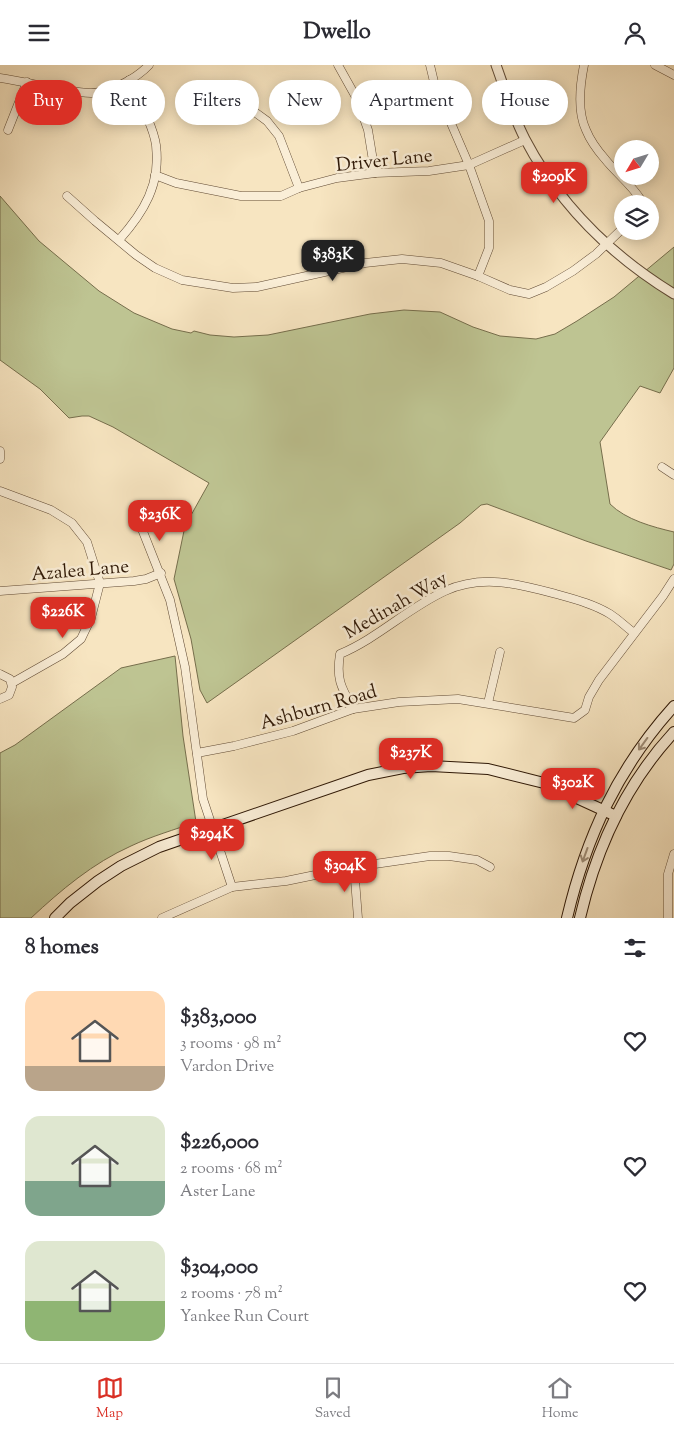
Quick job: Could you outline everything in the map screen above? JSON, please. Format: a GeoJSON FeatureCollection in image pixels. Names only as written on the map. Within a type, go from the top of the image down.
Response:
{"type":"FeatureCollection","features":[{"type":"Feature","properties":{"kind":"main road"},"geometry":{"type":"LineString","coordinates":[[567,918],[578,875],[603,810],[612,792],[635,755],[656,726],[674,706]]}},
{"type":"Feature","properties":{"kind":"main road"},"geometry":{"type":"LineString","coordinates":[[580,918],[599,856],[616,816],[638,779],[674,732]]}},
{"type":"Feature","properties":{"kind":"main road"},"geometry":{"type":"LineString","coordinates":[[55,918],[70,903],[98,881],[159,847],[368,775],[403,768],[431,766],[488,769],[544,783],[616,816]]}},
{"type":"Feature","properties":{"kind":"street"},"geometry":{"type":"LineString","coordinates":[[129,80],[141,73],[149,65]]}},
{"type":"Feature","properties":{"kind":"street"},"geometry":{"type":"LineString","coordinates":[[338,65],[357,99],[368,130],[375,173]]}},
{"type":"Feature","properties":{"kind":"street"},"geometry":{"type":"LineString","coordinates":[[430,65],[435,86],[469,165],[489,221],[489,248],[478,276]]}},
{"type":"Feature","properties":{"kind":"street"},"geometry":{"type":"LineString","coordinates":[[496,65],[508,102],[525,140],[556,188],[575,212],[606,244],[651,280],[674,294]]}},
{"type":"Feature","properties":{"kind":"street"},"geometry":{"type":"LineString","coordinates":[[584,65],[581,83],[581,109],[585,129],[605,159],[638,195]]}},
{"type":"Feature","properties":{"kind":"street"},"geometry":{"type":"LineString","coordinates":[[655,65],[674,75]]}},
{"type":"Feature","properties":{"kind":"street"},"geometry":{"type":"LineString","coordinates":[[0,78],[15,80]]}},
{"type":"Feature","properties":{"kind":"street"},"geometry":{"type":"LineString","coordinates":[[8,130],[15,112]]}},
{"type":"Feature","properties":{"kind":"street"},"geometry":{"type":"LineString","coordinates":[[259,116],[279,136],[299,188]]}},
{"type":"Feature","properties":{"kind":"street"},"geometry":{"type":"LineString","coordinates":[[120,240],[137,219],[149,198],[156,175],[156,145],[149,125]]}},
{"type":"Feature","properties":{"kind":"street","name":"Driver Lane"},"geometry":{"type":"LineString","coordinates":[[156,175],[176,183],[241,196],[281,196],[299,188],[336,178],[375,173],[429,171],[469,165],[525,140]]}},
{"type":"Feature","properties":{"kind":"street"},"geometry":{"type":"LineString","coordinates":[[67,196],[94,221],[154,268],[182,280],[233,288],[257,287],[365,263],[402,259],[441,263],[510,289],[529,294],[546,287],[573,271],[596,254],[614,236]]}},
{"type":"Feature","properties":{"kind":"street"},"geometry":{"type":"LineString","coordinates":[[0,451],[0,459]]}},
{"type":"Feature","properties":{"kind":"street"},"geometry":{"type":"LineString","coordinates":[[662,467],[674,475]]}},
{"type":"Feature","properties":{"kind":"street"},"geometry":{"type":"LineString","coordinates":[[0,491],[52,510],[72,523],[87,542],[100,583],[91,618],[81,639],[63,654],[12,683]]}},
{"type":"Feature","properties":{"kind":"street"},"geometry":{"type":"LineString","coordinates":[[138,519],[161,573],[170,600],[185,667],[203,799],[232,887]]}},
{"type":"Feature","properties":{"kind":"street","name":"Azalea Lane"},"geometry":{"type":"LineString","coordinates":[[0,591],[146,579],[161,573]]}},
{"type":"Feature","properties":{"kind":"street","name":"Ashburn Road"},"geometry":{"type":"LineString","coordinates":[[197,753],[293,731],[353,709],[398,702],[458,699],[574,718],[585,710],[589,697],[599,680],[674,579]]}},
{"type":"Feature","properties":{"kind":"street","name":"Medinah Way"},"geometry":{"type":"LineString","coordinates":[[353,709],[342,689],[338,672],[340,654],[355,648],[425,602],[461,585],[494,581],[509,582],[578,600],[610,614],[634,633]]}},
{"type":"Feature","properties":{"kind":"street"},"geometry":{"type":"LineString","coordinates":[[488,703],[500,652]]}},
{"type":"Feature","properties":{"kind":"street"},"geometry":{"type":"LineString","coordinates":[[0,674],[7,677],[12,683],[9,695],[0,699]]}},
{"type":"Feature","properties":{"kind":"street"},"geometry":{"type":"LineString","coordinates":[[668,918],[668,874],[674,854]]}},
{"type":"Feature","properties":{"kind":"street"},"geometry":{"type":"LineString","coordinates":[[162,918],[232,887],[286,881],[354,867],[430,856],[449,856],[477,860],[490,867]]}},
{"type":"Feature","properties":{"kind":"street"},"geometry":{"type":"LineString","coordinates":[[354,867],[358,918]]}},
{"type":"Feature","properties":{"kind":"green space"},"geometry":{"type":"Polygon","coordinates":[[[0,196],[39,241],[99,291],[134,313],[172,329],[191,333],[194,331],[210,335],[234,337],[268,335],[370,314],[404,310],[440,312],[473,327],[500,336],[536,339],[555,334],[614,297],[674,247],[674,368],[660,393],[640,386],[600,442],[610,504],[616,510],[632,519],[674,532],[674,564],[671,570],[487,504],[481,505],[460,523],[207,703],[200,690],[191,639],[174,579],[185,526],[209,483],[113,427],[89,416],[69,418],[40,389],[0,360],[0,196]]]}},
{"type":"Feature","properties":{"kind":"green space"},"geometry":{"type":"Polygon","coordinates":[[[175,656],[183,736],[196,822],[139,842],[104,860],[66,887],[31,918],[0,918],[0,753],[15,745],[121,668],[175,656]]]}}]}
